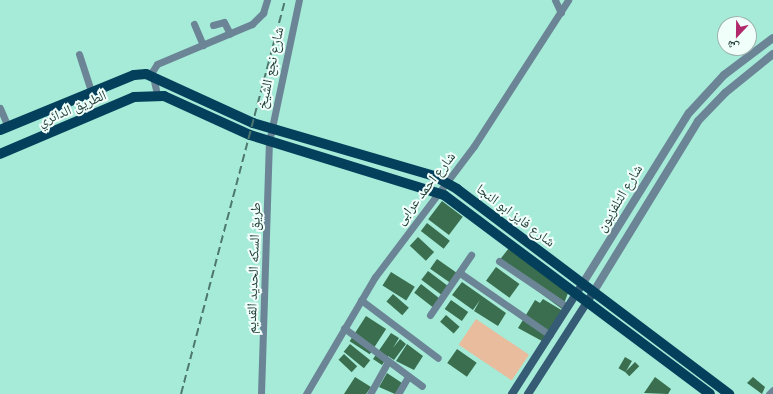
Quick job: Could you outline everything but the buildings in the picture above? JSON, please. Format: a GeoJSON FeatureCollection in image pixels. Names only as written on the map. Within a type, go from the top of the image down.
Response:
{"type":"FeatureCollection","features":[{"type":"Feature","properties":{"kind":"main road","name":"الطريق الدائري"},"geometry":{"type":"LineString","coordinates":[[4,129],[92,91],[134,75],[152,76],[253,124]]}},
{"type":"Feature","properties":{"kind":"main road","name":"شارع فايز ابو النجا"},"geometry":{"type":"LineString","coordinates":[[157,94],[269,142],[439,192],[710,394]]}},
{"type":"Feature","properties":{"kind":"main road","name":"الطريق الدائري"},"geometry":{"type":"LineString","coordinates":[[0,154],[134,97],[157,94]]}},
{"type":"Feature","properties":{"kind":"main road","name":"شارع فايز ابو النجا"},"geometry":{"type":"LineString","coordinates":[[253,124],[448,182],[729,394]]}},
{"type":"Feature","properties":{"kind":"main road","name":"شارع التلفزيون"},"geometry":{"type":"LineString","coordinates":[[512,394],[583,283]]}},
{"type":"Feature","properties":{"kind":"main road","name":"شارع التلفزيون"},"geometry":{"type":"LineString","coordinates":[[528,394],[594,291]]}},
{"type":"Feature","properties":{"kind":"street"},"geometry":{"type":"LineString","coordinates":[[157,94],[152,76],[157,64],[230,34],[258,19],[267,0]]}},
{"type":"Feature","properties":{"kind":"street","name":"شارع نجع الشيخ"},"geometry":{"type":"LineString","coordinates":[[269,142],[299,0]]}},
{"type":"Feature","properties":{"kind":"street"},"geometry":{"type":"LineString","coordinates":[[554,0],[561,13]]}},
{"type":"Feature","properties":{"kind":"street","name":"شارع احمد عرابى"},"geometry":{"type":"LineString","coordinates":[[306,394],[361,300],[439,192],[448,182],[561,13],[568,0]]}},
{"type":"Feature","properties":{"kind":"street"},"geometry":{"type":"LineString","coordinates":[[213,25],[224,22],[230,34]]}},
{"type":"Feature","properties":{"kind":"street"},"geometry":{"type":"LineString","coordinates":[[194,24],[203,45]]}},
{"type":"Feature","properties":{"kind":"street","name":"شارع التلفزيون"},"geometry":{"type":"LineString","coordinates":[[583,283],[689,113],[724,75],[773,38]]}},
{"type":"Feature","properties":{"kind":"street"},"geometry":{"type":"LineString","coordinates":[[79,54],[92,91]]}},
{"type":"Feature","properties":{"kind":"street","name":"شارع التلفزيون"},"geometry":{"type":"LineString","coordinates":[[594,291],[698,121],[725,93],[773,54]]}},
{"type":"Feature","properties":{"kind":"street"},"geometry":{"type":"LineString","coordinates":[[0,108],[4,129]]}},
{"type":"Feature","properties":{"kind":"street","name":"طريق السكه الحديد القديم"},"geometry":{"type":"LineString","coordinates":[[261,394],[269,142]]}},
{"type":"Feature","properties":{"kind":"street"},"geometry":{"type":"LineString","coordinates":[[430,315],[471,255]]}},
{"type":"Feature","properties":{"kind":"street"},"geometry":{"type":"LineString","coordinates":[[499,261],[567,307]]}},
{"type":"Feature","properties":{"kind":"street"},"geometry":{"type":"LineString","coordinates":[[460,273],[550,335]]}},
{"type":"Feature","properties":{"kind":"street"},"geometry":{"type":"LineString","coordinates":[[361,300],[438,358]]}},
{"type":"Feature","properties":{"kind":"street"},"geometry":{"type":"LineString","coordinates":[[344,328],[387,363],[422,386]]}},
{"type":"Feature","properties":{"kind":"street"},"geometry":{"type":"LineString","coordinates":[[370,394],[387,363]]}},
{"type":"Feature","properties":{"kind":"street"},"geometry":{"type":"LineString","coordinates":[[398,394],[408,377]]}},
{"type":"Feature","properties":{"kind":"street"},"geometry":{"type":"LineString","coordinates":[[770,394],[773,390]]}},
{"type":"Feature","properties":{"kind":"shaded area"},"geometry":{"type":"Polygon","coordinates":[[[476,319],[529,355],[512,380],[459,345],[476,319]]]}},
{"type":"Feature","properties":{"kind":"railway"},"geometry":{"type":"LineString","coordinates":[[181,394],[285,0]]}}]}
